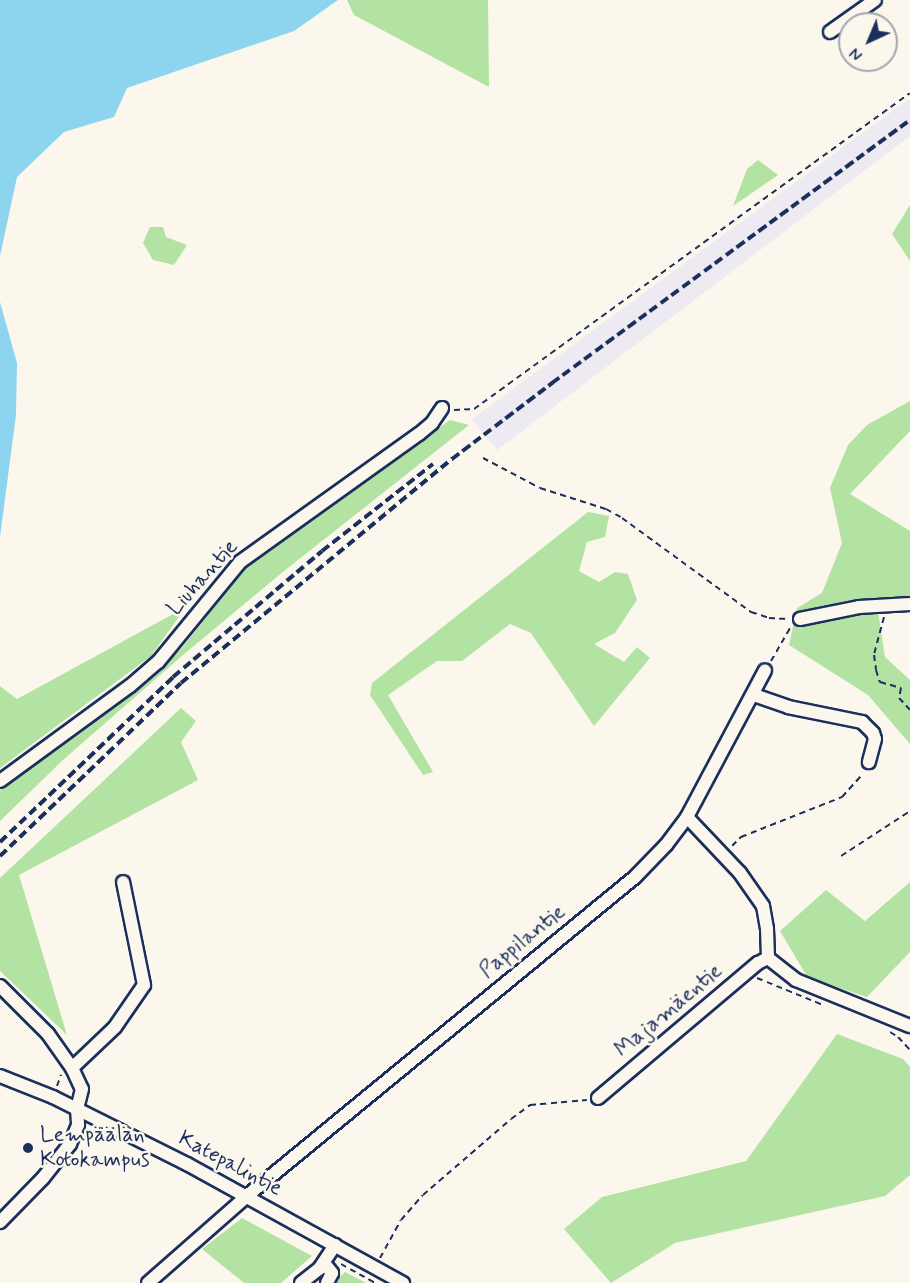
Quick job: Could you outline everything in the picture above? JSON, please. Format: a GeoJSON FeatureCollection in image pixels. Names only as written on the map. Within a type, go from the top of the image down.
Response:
{"type":"FeatureCollection","features":[{"type":"Feature","properties":{"kind":"street"},"geometry":{"type":"LineString","coordinates":[[830,32],[875,0]]}},
{"type":"Feature","properties":{"kind":"street","name":"Liuhantie"},"geometry":{"type":"LineString","coordinates":[[0,781],[130,686],[158,662],[240,562],[419,435],[432,423],[442,408]]}},
{"type":"Feature","properties":{"kind":"street"},"geometry":{"type":"LineString","coordinates":[[800,619],[828,612],[910,604]]}},
{"type":"Feature","properties":{"kind":"street","name":"Pappilantie"},"geometry":{"type":"LineString","coordinates":[[148,1283],[248,1196],[635,877],[666,845],[687,818],[765,670]]}},
{"type":"Feature","properties":{"kind":"street"},"geometry":{"type":"LineString","coordinates":[[754,694],[788,707],[862,722],[873,733],[875,739],[868,762]]}},
{"type":"Feature","properties":{"kind":"street"},"geometry":{"type":"LineString","coordinates":[[687,818],[724,855],[763,906],[768,958],[796,980],[910,1026]]}},
{"type":"Feature","properties":{"kind":"street"},"geometry":{"type":"LineString","coordinates":[[69,1063],[115,1027],[144,985],[123,882]]}},
{"type":"Feature","properties":{"kind":"street","name":"Majamäentie"},"geometry":{"type":"LineString","coordinates":[[598,1098],[749,971],[768,958]]}},
{"type":"Feature","properties":{"kind":"street"},"geometry":{"type":"LineString","coordinates":[[0,986],[24,1006],[69,1063],[82,1089],[77,1109],[78,1125],[70,1144],[43,1178],[0,1222]]}},
{"type":"Feature","properties":{"kind":"street","name":"Katepalintie"},"geometry":{"type":"LineString","coordinates":[[0,1076],[53,1097],[248,1196],[403,1283]]}},
{"type":"Feature","properties":{"kind":"street"},"geometry":{"type":"LineString","coordinates":[[301,1283],[314,1275],[335,1245]]}},
{"type":"Feature","properties":{"kind":"street"},"geometry":{"type":"LineString","coordinates":[[326,1260],[332,1273],[327,1283]]}},
{"type":"Feature","properties":{"kind":"path"},"geometry":{"type":"LineString","coordinates":[[442,408],[474,409],[910,93]]}},
{"type":"Feature","properties":{"kind":"path"},"geometry":{"type":"LineString","coordinates":[[483,458],[532,485],[585,501],[622,518],[751,612],[769,618],[800,619]]}},
{"type":"Feature","properties":{"kind":"path"},"geometry":{"type":"LineString","coordinates":[[882,606],[885,622],[874,655],[876,670],[880,682],[901,688],[899,698],[910,710]]}},
{"type":"Feature","properties":{"kind":"path"},"geometry":{"type":"LineString","coordinates":[[765,670],[789,628],[800,619]]}},
{"type":"Feature","properties":{"kind":"path"},"geometry":{"type":"LineString","coordinates":[[724,855],[741,837],[842,797],[861,779],[868,762]]}},
{"type":"Feature","properties":{"kind":"path"},"geometry":{"type":"LineString","coordinates":[[841,856],[910,811]]}},
{"type":"Feature","properties":{"kind":"path"},"geometry":{"type":"LineString","coordinates":[[749,971],[761,981],[825,1006]]}},
{"type":"Feature","properties":{"kind":"path"},"geometry":{"type":"LineString","coordinates":[[888,1031],[898,1036],[910,1050]]}},
{"type":"Feature","properties":{"kind":"path"},"geometry":{"type":"LineString","coordinates":[[53,1097],[69,1063]]}},
{"type":"Feature","properties":{"kind":"path"},"geometry":{"type":"LineString","coordinates":[[375,1267],[401,1220],[423,1195],[511,1119],[530,1105],[598,1098]]}},
{"type":"Feature","properties":{"kind":"path"},"geometry":{"type":"LineString","coordinates":[[326,1260],[375,1283]]}},
{"type":"Feature","properties":{"kind":"shaded area"},"geometry":{"type":"Polygon","coordinates":[[[910,98],[910,136],[497,450],[472,419],[910,98]]]}},
{"type":"Feature","properties":{"kind":"green space"},"geometry":{"type":"Polygon","coordinates":[[[347,0],[488,0],[489,87],[354,15],[347,0]]]}},
{"type":"Feature","properties":{"kind":"green space"},"geometry":{"type":"Polygon","coordinates":[[[758,160],[778,175],[733,206],[747,169],[758,160]]]}},
{"type":"Feature","properties":{"kind":"green space"},"geometry":{"type":"Polygon","coordinates":[[[910,205],[910,261],[892,234],[910,205]]]}},
{"type":"Feature","properties":{"kind":"green space"},"geometry":{"type":"Polygon","coordinates":[[[150,227],[163,227],[166,237],[187,245],[174,265],[153,260],[143,243],[150,227]]]}},
{"type":"Feature","properties":{"kind":"green space"},"geometry":{"type":"Polygon","coordinates":[[[910,401],[910,431],[850,494],[910,531],[910,596],[876,598],[885,657],[910,680],[910,744],[868,695],[789,645],[797,608],[822,593],[842,543],[830,488],[848,445],[867,425],[910,401]]]}},
{"type":"Feature","properties":{"kind":"green space"},"geometry":{"type":"Polygon","coordinates":[[[450,420],[469,425],[284,571],[183,655],[63,760],[0,821],[0,790],[154,674],[182,648],[249,564],[450,420]]]}},
{"type":"Feature","properties":{"kind":"green space"},"geometry":{"type":"Polygon","coordinates":[[[588,512],[609,516],[605,537],[587,542],[579,571],[599,582],[615,572],[628,574],[637,600],[615,633],[594,644],[624,662],[637,647],[650,658],[594,726],[531,633],[510,624],[462,661],[437,661],[388,695],[433,772],[423,775],[370,695],[372,683],[588,512]]]}},
{"type":"Feature","properties":{"kind":"green space"},"geometry":{"type":"Polygon","coordinates":[[[186,607],[151,656],[0,768],[0,686],[17,699],[186,607]]]}},
{"type":"Feature","properties":{"kind":"green space"},"geometry":{"type":"Polygon","coordinates":[[[181,708],[196,721],[181,742],[198,780],[19,875],[67,1035],[0,971],[0,878],[181,708]]]}},
{"type":"Feature","properties":{"kind":"green space"},"geometry":{"type":"Polygon","coordinates":[[[910,882],[910,952],[867,997],[808,978],[780,931],[826,890],[865,921],[910,882]]]}},
{"type":"Feature","properties":{"kind":"green space"},"geometry":{"type":"Polygon","coordinates":[[[837,1034],[903,1059],[910,1067],[910,1175],[885,1196],[675,1243],[611,1283],[564,1229],[602,1197],[746,1161],[837,1034]]]}},
{"type":"Feature","properties":{"kind":"green space"},"geometry":{"type":"Polygon","coordinates":[[[242,1218],[312,1256],[281,1283],[244,1283],[202,1249],[242,1218]]]}},
{"type":"Feature","properties":{"kind":"green space"},"geometry":{"type":"Polygon","coordinates":[[[345,1272],[366,1283],[334,1283],[345,1272]]]}},
{"type":"Feature","properties":{"kind":"water"},"geometry":{"type":"Polygon","coordinates":[[[0,0],[338,0],[294,31],[127,88],[114,117],[64,132],[17,177],[0,256],[0,0]]]}},
{"type":"Feature","properties":{"kind":"water"},"geometry":{"type":"Polygon","coordinates":[[[0,302],[17,363],[16,415],[0,537],[0,302]]]}},
{"type":"Feature","properties":{"kind":"railway"},"geometry":{"type":"LineString","coordinates":[[0,856],[181,683],[452,459],[910,120]]}},
{"type":"Feature","properties":{"kind":"railway"},"geometry":{"type":"LineString","coordinates":[[0,842],[173,677],[322,551],[433,464]]}},
{"type":"Feature","properties":{"kind":"place","name":"Lempäälän Kotokampus"},"geometry":{"type":"Point","coordinates":[28,1148]}}]}
